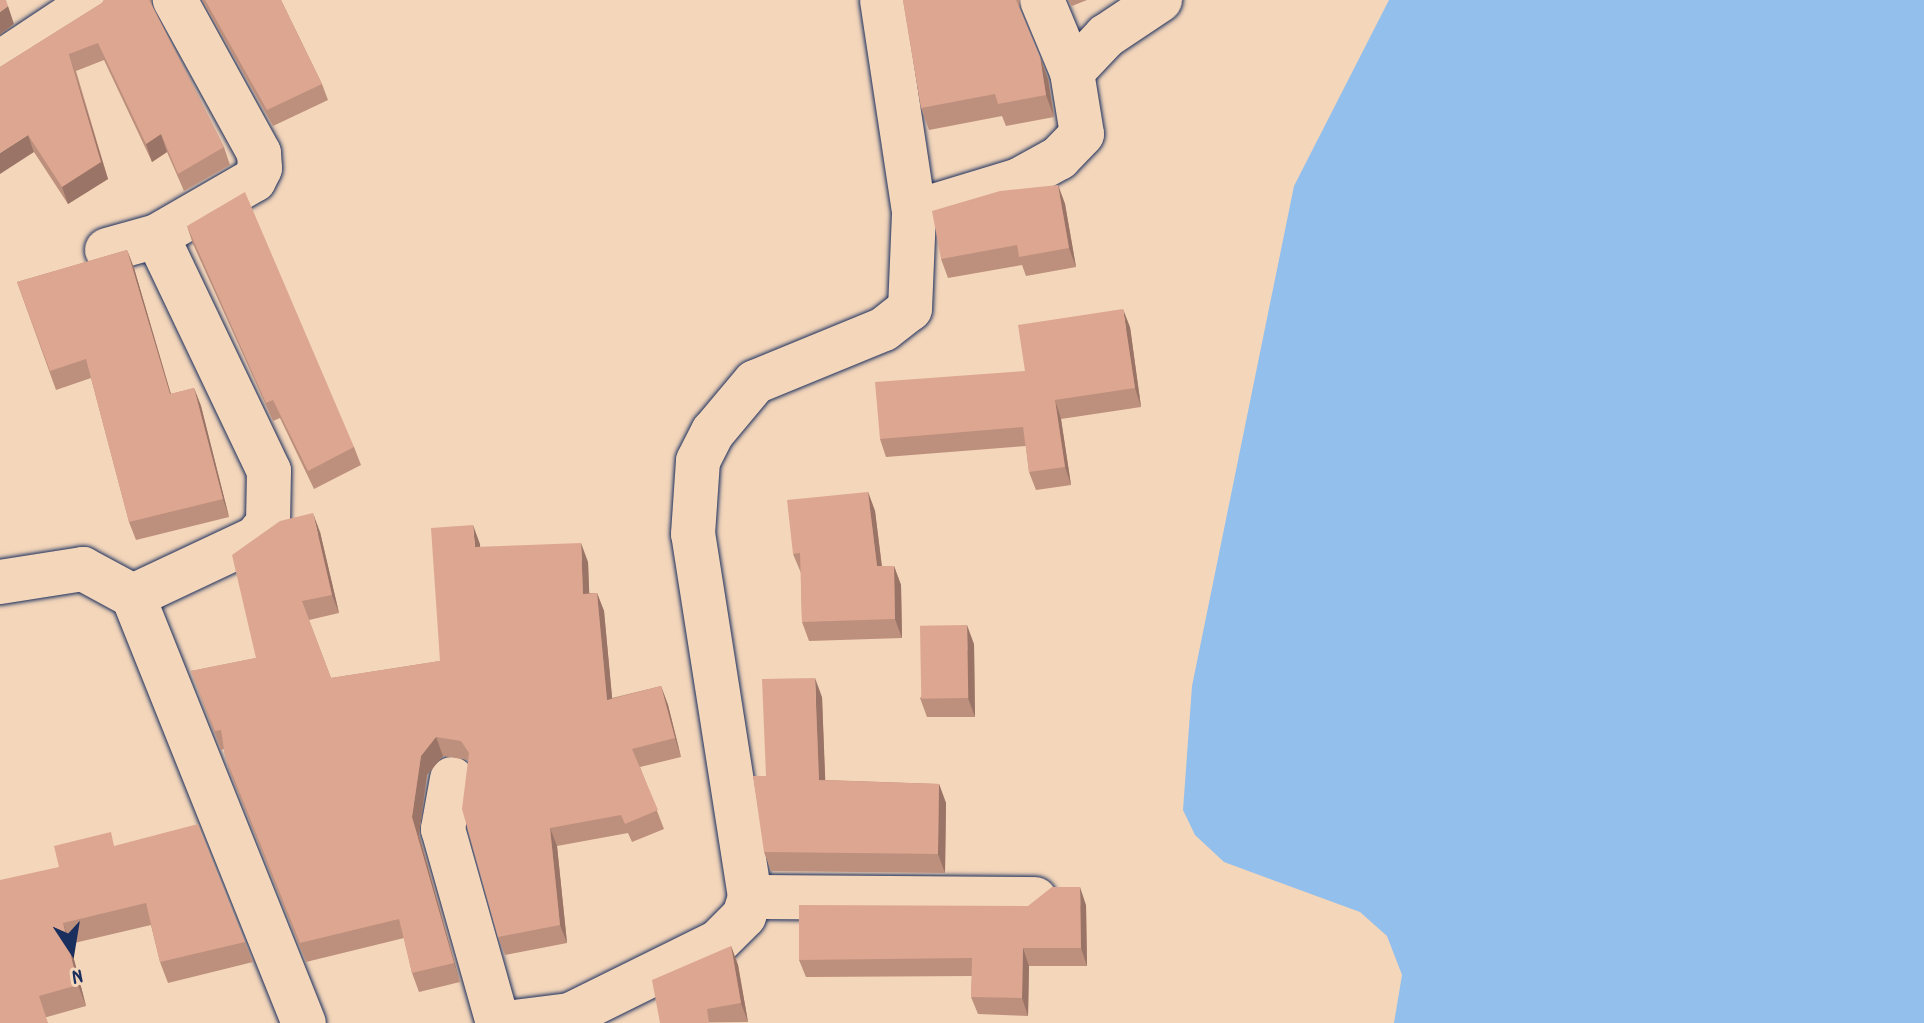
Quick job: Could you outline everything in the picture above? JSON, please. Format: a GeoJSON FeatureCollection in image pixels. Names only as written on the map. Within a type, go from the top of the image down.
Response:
{"type":"FeatureCollection","features":[{"type":"Feature","properties":{"kind":"street"},"geometry":{"type":"LineString","coordinates":[[0,63],[95,0]]}},
{"type":"Feature","properties":{"kind":"street"},"geometry":{"type":"LineString","coordinates":[[107,250],[157,236],[254,180],[260,168],[259,153],[175,0]]}},
{"type":"Feature","properties":{"kind":"street"},"geometry":{"type":"LineString","coordinates":[[506,1023],[574,1019],[718,942],[744,916],[750,897],[693,534],[698,461],[755,382],[884,329],[910,309],[914,212],[882,0]]}},
{"type":"Feature","properties":{"kind":"street"},"geometry":{"type":"LineString","coordinates":[[914,212],[1019,180],[1059,158],[1082,134],[1072,72],[1042,0]]}},
{"type":"Feature","properties":{"kind":"street"},"geometry":{"type":"LineString","coordinates":[[1072,72],[1106,36],[1160,0]]}},
{"type":"Feature","properties":{"kind":"street"},"geometry":{"type":"LineString","coordinates":[[133,596],[256,538],[268,523],[269,471],[157,236]]}},
{"type":"Feature","properties":{"kind":"street"},"geometry":{"type":"LineString","coordinates":[[0,582],[83,569],[109,577],[133,596],[304,1023]]}},
{"type":"Feature","properties":{"kind":"street"},"geometry":{"type":"LineString","coordinates":[[452,779],[443,829],[498,1023]]}},
{"type":"Feature","properties":{"kind":"street"},"geometry":{"type":"LineString","coordinates":[[750,897],[1035,899]]}},
{"type":"Feature","properties":{"kind":"water"},"geometry":{"type":"Polygon","coordinates":[[[1389,0],[1924,0],[1924,1023],[1394,1023],[1402,975],[1387,936],[1360,912],[1224,862],[1195,835],[1183,810],[1192,686],[1294,186],[1389,0]]]}},
{"type":"Feature","properties":{"kind":"building"},"geometry":{"type":"Polygon","coordinates":[[[0,0],[6,0],[8,6],[0,12],[0,0]]]}},
{"type":"Feature","properties":{"kind":"building"},"geometry":{"type":"Polygon","coordinates":[[[104,0],[149,0],[224,147],[178,174],[161,134],[146,144],[98,43],[69,54],[101,162],[62,187],[28,135],[0,153],[0,67],[104,0]]]}},
{"type":"Feature","properties":{"kind":"building"},"geometry":{"type":"Polygon","coordinates":[[[205,0],[281,0],[322,84],[267,110],[205,0]]]}},
{"type":"Feature","properties":{"kind":"building"},"geometry":{"type":"Polygon","coordinates":[[[903,0],[1016,0],[1040,57],[1046,95],[998,104],[995,94],[921,108],[903,0]]]}},
{"type":"Feature","properties":{"kind":"building"},"geometry":{"type":"Polygon","coordinates":[[[1058,185],[1069,248],[1019,257],[1017,245],[941,259],[932,211],[1000,191],[1058,185]]]}},
{"type":"Feature","properties":{"kind":"building"},"geometry":{"type":"Polygon","coordinates":[[[245,192],[354,447],[308,471],[273,400],[266,403],[187,226],[245,192]]]}},
{"type":"Feature","properties":{"kind":"building"},"geometry":{"type":"Polygon","coordinates":[[[127,250],[170,394],[194,388],[223,499],[129,522],[86,359],[50,371],[17,282],[127,250]]]}},
{"type":"Feature","properties":{"kind":"building"},"geometry":{"type":"Polygon","coordinates":[[[1123,309],[1135,388],[1055,400],[1065,467],[1029,472],[1023,427],[880,439],[875,382],[1025,371],[1018,325],[1123,309]]]}},
{"type":"Feature","properties":{"kind":"building"},"geometry":{"type":"Polygon","coordinates":[[[868,492],[877,566],[894,566],[895,619],[802,622],[800,553],[793,554],[787,500],[868,492]]]}},
{"type":"Feature","properties":{"kind":"building"},"geometry":{"type":"Polygon","coordinates":[[[313,513],[332,595],[302,601],[331,678],[440,661],[431,528],[473,525],[475,547],[581,543],[583,594],[597,593],[607,700],[661,686],[675,738],[632,749],[658,810],[625,824],[621,815],[550,828],[560,925],[498,937],[462,809],[469,753],[461,741],[436,737],[421,756],[412,817],[454,963],[412,973],[399,919],[300,943],[225,756],[221,730],[215,731],[191,671],[256,658],[232,555],[280,521],[313,513]]]}},
{"type":"Feature","properties":{"kind":"building"},"geometry":{"type":"Polygon","coordinates":[[[967,625],[968,698],[921,699],[920,626],[967,625]]]}},
{"type":"Feature","properties":{"kind":"building"},"geometry":{"type":"Polygon","coordinates":[[[815,678],[819,780],[939,784],[938,854],[764,852],[753,776],[766,776],[762,679],[815,678]]]}},
{"type":"Feature","properties":{"kind":"building"},"geometry":{"type":"Polygon","coordinates":[[[198,824],[245,942],[160,962],[146,903],[63,923],[78,985],[39,996],[48,1023],[0,1023],[0,880],[59,867],[54,846],[111,832],[114,846],[198,824]]]}},
{"type":"Feature","properties":{"kind":"building"},"geometry":{"type":"Polygon","coordinates":[[[1052,887],[1080,887],[1081,948],[1023,948],[1022,998],[971,997],[972,958],[799,960],[799,905],[1028,906],[1052,887]]]}},
{"type":"Feature","properties":{"kind":"building"},"geometry":{"type":"Polygon","coordinates":[[[731,946],[741,1003],[707,1009],[709,1023],[660,1023],[652,980],[731,946]]]}}]}
